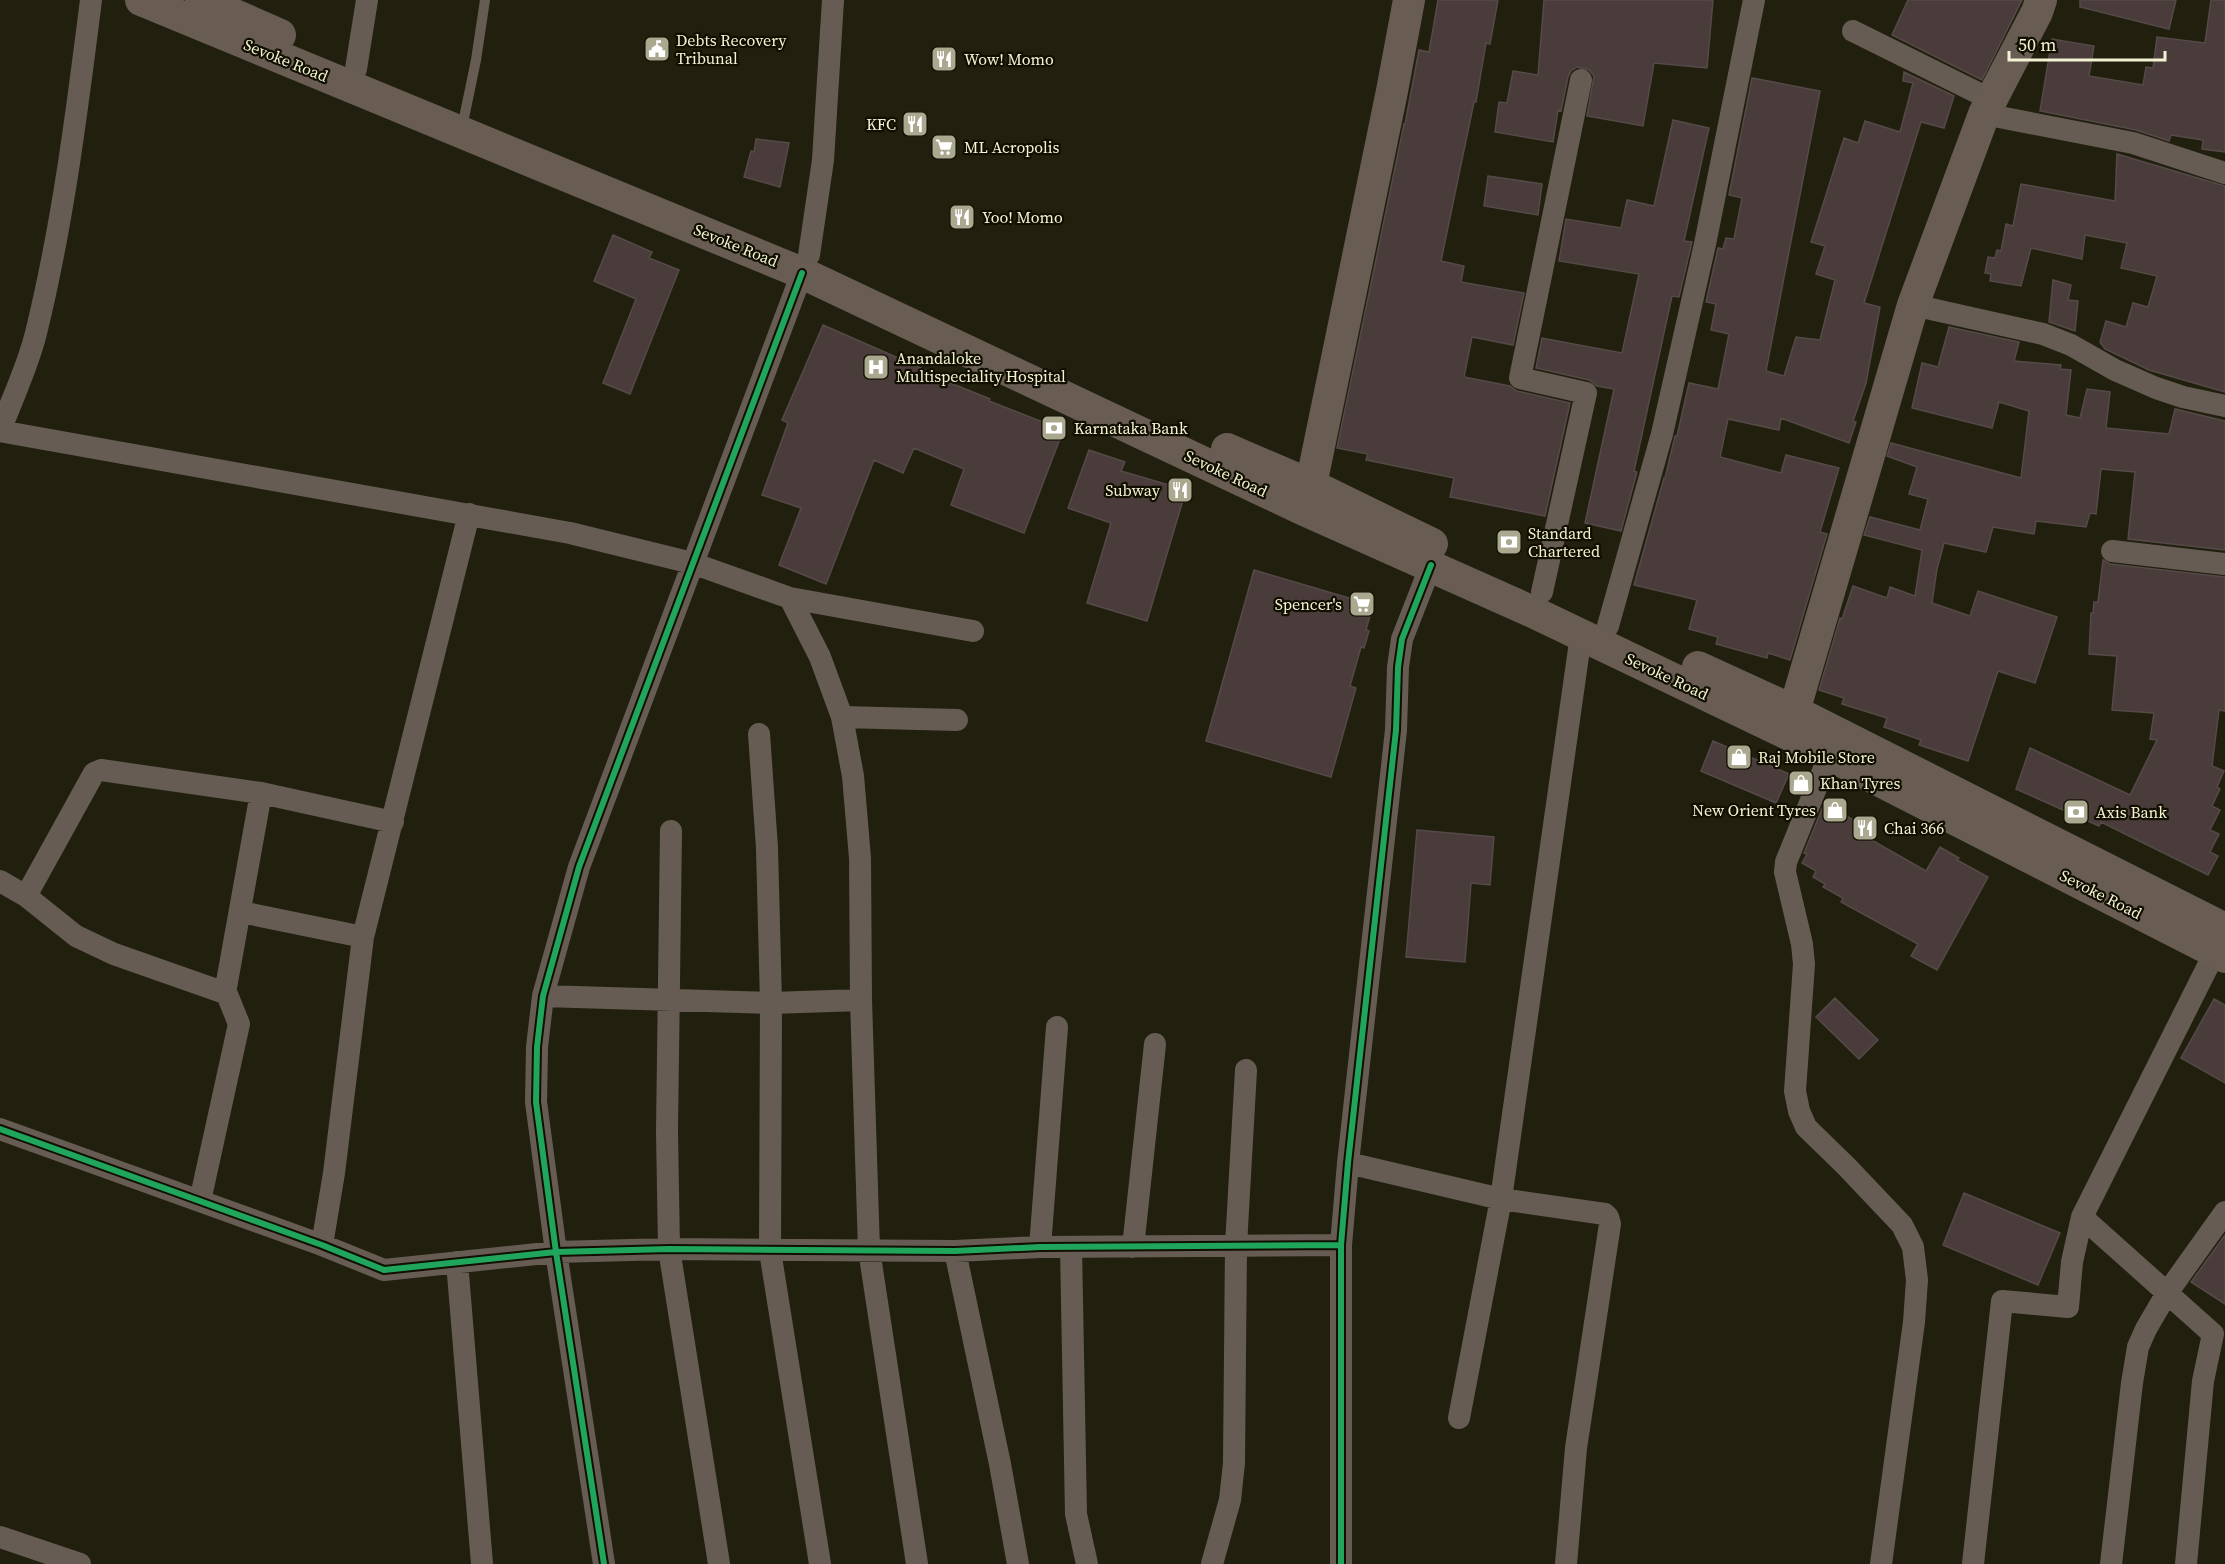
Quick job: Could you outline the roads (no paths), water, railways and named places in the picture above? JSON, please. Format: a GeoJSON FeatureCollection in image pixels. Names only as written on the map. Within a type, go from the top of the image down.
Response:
{"type":"FeatureCollection","features":[{"type":"Feature","properties":{"kind":"main road","name":"Sevoke Road"},"geometry":{"type":"LineString","coordinates":[[141,0],[806,264]]}},
{"type":"Feature","properties":{"kind":"main road","name":"Sevoke Road"},"geometry":{"type":"LineString","coordinates":[[201,0],[464,118],[806,264],[1306,497],[1438,547],[1542,592],[1595,630]]}},
{"type":"Feature","properties":{"kind":"main road"},"geometry":{"type":"LineString","coordinates":[[1306,497],[1392,91],[1409,0]]}},
{"type":"Feature","properties":{"kind":"main road"},"geometry":{"type":"LineString","coordinates":[[1791,722],[1913,305],[1988,107],[2027,33],[2041,0]]}},
{"type":"Feature","properties":{"kind":"main road","name":"Sevoke Road"},"geometry":{"type":"LineString","coordinates":[[1306,497],[1431,566],[1595,630],[1791,722],[2223,936]]}},
{"type":"Feature","properties":{"kind":"main road","name":"Sevoke Road"},"geometry":{"type":"LineString","coordinates":[[1791,722],[1829,756],[2223,936]]}},
{"type":"Feature","properties":{"kind":"street"},"geometry":{"type":"LineString","coordinates":[[92,0],[78,108],[55,244],[35,335],[0,431],[570,532],[692,563],[790,598],[973,631]]}},
{"type":"Feature","properties":{"kind":"street"},"geometry":{"type":"LineString","coordinates":[[356,69],[367,0]]}},
{"type":"Feature","properties":{"kind":"street"},"geometry":{"type":"LineString","coordinates":[[604,1564],[556,1252],[536,1102],[537,1047],[543,996],[579,867],[806,264],[823,160],[833,0]]}},
{"type":"Feature","properties":{"kind":"street"},"geometry":{"type":"LineString","coordinates":[[1459,1418],[1501,1199],[1595,630],[1662,434],[1705,244],[1754,0]]}},
{"type":"Feature","properties":{"kind":"street"},"geometry":{"type":"LineString","coordinates":[[1853,31],[1988,107],[2133,143],[2225,173]]}},
{"type":"Feature","properties":{"kind":"street"},"geometry":{"type":"LineString","coordinates":[[1542,592],[1586,393],[1520,378],[1581,80]]}},
{"type":"Feature","properties":{"kind":"street"},"geometry":{"type":"LineString","coordinates":[[1913,305],[2043,333],[2156,388],[2183,397],[2225,406]]}},
{"type":"Feature","properties":{"kind":"street"},"geometry":{"type":"LineString","coordinates":[[322,1245],[334,1173],[363,938],[469,514]]}},
{"type":"Feature","properties":{"kind":"street"},"geometry":{"type":"LineString","coordinates":[[2112,550],[2225,564]]}},
{"type":"Feature","properties":{"kind":"street"},"geometry":{"type":"LineString","coordinates":[[1341,1564],[1341,1245],[1348,1163],[1396,730],[1398,667],[1402,639],[1431,566]]}},
{"type":"Feature","properties":{"kind":"street"},"geometry":{"type":"LineString","coordinates":[[790,598],[820,657],[842,717],[853,776],[860,858],[861,1000],[869,1250],[917,1564]]}},
{"type":"Feature","properties":{"kind":"street"},"geometry":{"type":"LineString","coordinates":[[842,717],[957,720]]}},
{"type":"Feature","properties":{"kind":"street"},"geometry":{"type":"LineString","coordinates":[[759,734],[767,848],[771,1003],[770,1251],[820,1564]]}},
{"type":"Feature","properties":{"kind":"street"},"geometry":{"type":"LineString","coordinates":[[1829,756],[1786,862],[1785,872],[1802,944],[1804,964],[1795,1092],[1799,1111],[1806,1127],[1902,1225],[1913,1247],[1917,1280],[1914,1322],[1881,1564]]}},
{"type":"Feature","properties":{"kind":"street"},"geometry":{"type":"LineString","coordinates":[[26,897],[97,771],[106,770],[261,793],[393,822]]}},
{"type":"Feature","properties":{"kind":"street"},"geometry":{"type":"LineString","coordinates":[[200,1201],[239,1024],[226,992],[261,793]]}},
{"type":"Feature","properties":{"kind":"street"},"geometry":{"type":"LineString","coordinates":[[671,831],[667,1131],[669,1249],[719,1564]]}},
{"type":"Feature","properties":{"kind":"street"},"geometry":{"type":"LineString","coordinates":[[0,881],[26,897],[76,936],[135,962],[222,994],[226,992]]}},
{"type":"Feature","properties":{"kind":"street"},"geometry":{"type":"LineString","coordinates":[[241,912],[363,938]]}},
{"type":"Feature","properties":{"kind":"street"},"geometry":{"type":"LineString","coordinates":[[1973,1564],[2002,1301],[2068,1307],[2072,1262],[2082,1217],[2223,936]]}},
{"type":"Feature","properties":{"kind":"street"},"geometry":{"type":"LineString","coordinates":[[543,996],[771,1003],[861,1000]]}},
{"type":"Feature","properties":{"kind":"street"},"geometry":{"type":"LineString","coordinates":[[1040,1247],[1057,1028]]}},
{"type":"Feature","properties":{"kind":"street"},"geometry":{"type":"LineString","coordinates":[[1134,1246],[1155,1044]]}},
{"type":"Feature","properties":{"kind":"street"},"geometry":{"type":"LineString","coordinates":[[1212,1564],[1230,1500],[1234,1463],[1236,1245],[1246,1070]]}},
{"type":"Feature","properties":{"kind":"street"},"geometry":{"type":"LineString","coordinates":[[0,1129],[322,1245],[384,1270],[556,1252],[669,1249],[955,1251],[1040,1247],[1341,1245]]}},
{"type":"Feature","properties":{"kind":"street"},"geometry":{"type":"LineString","coordinates":[[1348,1163],[1501,1199],[1605,1214],[1610,1220],[1576,1448],[1566,1564]]}},
{"type":"Feature","properties":{"kind":"street"},"geometry":{"type":"LineString","coordinates":[[2111,1564],[2138,1347],[2167,1293],[2225,1212]]}},
{"type":"Feature","properties":{"kind":"street"},"geometry":{"type":"LineString","coordinates":[[2082,1217],[2213,1334],[2203,1381],[2186,1564]]}},
{"type":"Feature","properties":{"kind":"street"},"geometry":{"type":"LineString","coordinates":[[1071,1247],[1077,1514],[1087,1564]]}},
{"type":"Feature","properties":{"kind":"street"},"geometry":{"type":"LineString","coordinates":[[955,1251],[1000,1464],[1018,1564]]}},
{"type":"Feature","properties":{"kind":"street"},"geometry":{"type":"LineString","coordinates":[[457,1262],[482,1564]]}},
{"type":"Feature","properties":{"kind":"street"},"geometry":{"type":"LineString","coordinates":[[0,1537],[80,1564]]}},
{"type":"Feature","properties":{"kind":"lane"},"geometry":{"type":"LineString","coordinates":[[464,118],[485,0]]}},
{"type":"Feature","properties":{"kind":"place","name":"Debts Recovery Tribunal"},"geometry":{"type":"Point","coordinates":[657,49]}},
{"type":"Feature","properties":{"kind":"place","name":"Wow! Momo"},"geometry":{"type":"Point","coordinates":[944,59]}},
{"type":"Feature","properties":{"kind":"place","name":"KFC"},"geometry":{"type":"Point","coordinates":[915,124]}},
{"type":"Feature","properties":{"kind":"place","name":"ML Acropolis"},"geometry":{"type":"Point","coordinates":[944,147]}},
{"type":"Feature","properties":{"kind":"place","name":"Yoo! Momo"},"geometry":{"type":"Point","coordinates":[962,217]}},
{"type":"Feature","properties":{"kind":"place","name":"Anandaloke Multispeciality Hospital"},"geometry":{"type":"Point","coordinates":[876,367]}},
{"type":"Feature","properties":{"kind":"place","name":"Karnataka Bank"},"geometry":{"type":"Point","coordinates":[1054,428]}},
{"type":"Feature","properties":{"kind":"place","name":"Subway"},"geometry":{"type":"Point","coordinates":[1180,490]}},
{"type":"Feature","properties":{"kind":"place","name":"Standard Chartered"},"geometry":{"type":"Point","coordinates":[1509,542]}},
{"type":"Feature","properties":{"kind":"place","name":"Spencer's"},"geometry":{"type":"Point","coordinates":[1362,604]}},
{"type":"Feature","properties":{"kind":"place","name":"Raj Mobile Store"},"geometry":{"type":"Point","coordinates":[1739,757]}},
{"type":"Feature","properties":{"kind":"place","name":"Khan Tyres"},"geometry":{"type":"Point","coordinates":[1801,783]}},
{"type":"Feature","properties":{"kind":"place","name":"New Orient Tyres"},"geometry":{"type":"Point","coordinates":[1835,810]}},
{"type":"Feature","properties":{"kind":"place","name":"Axis Bank"},"geometry":{"type":"Point","coordinates":[2076,812]}},
{"type":"Feature","properties":{"kind":"place","name":"Chai 366"},"geometry":{"type":"Point","coordinates":[1865,828]}}]}
